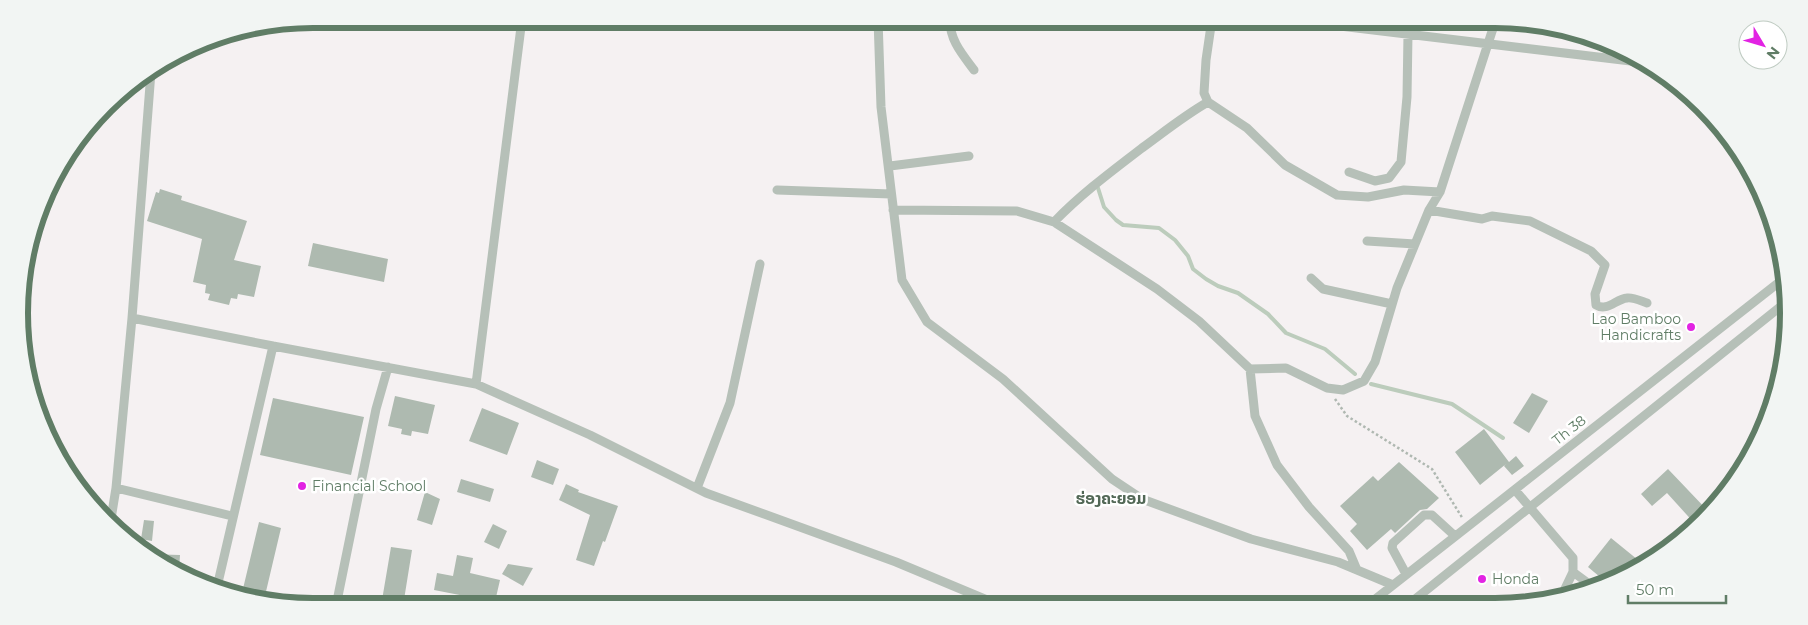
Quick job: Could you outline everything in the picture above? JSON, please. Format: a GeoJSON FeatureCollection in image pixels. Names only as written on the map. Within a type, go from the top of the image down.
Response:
{"type":"FeatureCollection","features":[{"type":"Feature","properties":{"kind":"street"},"geometry":{"type":"LineString","coordinates":[[476,384],[521,28]]}},
{"type":"Feature","properties":{"kind":"street"},"geometry":{"type":"LineString","coordinates":[[878,28],[881,107],[890,166],[891,194],[902,280],[927,322],[1003,379],[1112,479],[1142,499],[1251,538],[1338,562],[1393,585]]}},
{"type":"Feature","properties":{"kind":"street"},"geometry":{"type":"LineString","coordinates":[[949,28],[958,48],[974,70]]}},
{"type":"Feature","properties":{"kind":"street"},"geometry":{"type":"LineString","coordinates":[[1211,28],[1204,93],[1208,102],[1247,128],[1285,165],[1337,195],[1368,197],[1404,190],[1440,192]]}},
{"type":"Feature","properties":{"kind":"street"},"geometry":{"type":"LineString","coordinates":[[1360,28],[1629,61]]}},
{"type":"Feature","properties":{"kind":"street"},"geometry":{"type":"LineString","coordinates":[[1250,369],[1286,368],[1327,388],[1343,390],[1364,381],[1375,362],[1392,304],[1415,244],[1429,210],[1440,192],[1493,28]]}},
{"type":"Feature","properties":{"kind":"street"},"geometry":{"type":"LineString","coordinates":[[1349,172],[1375,181],[1389,178],[1401,162],[1407,97],[1408,34]]}},
{"type":"Feature","properties":{"kind":"street"},"geometry":{"type":"LineString","coordinates":[[112,515],[116,488],[132,318],[151,78]]}},
{"type":"Feature","properties":{"kind":"street"},"geometry":{"type":"LineString","coordinates":[[1054,222],[1070,206],[1118,166],[1186,114],[1208,102]]}},
{"type":"Feature","properties":{"kind":"street"},"geometry":{"type":"LineString","coordinates":[[890,166],[969,156]]}},
{"type":"Feature","properties":{"kind":"street"},"geometry":{"type":"LineString","coordinates":[[777,190],[891,194]]}},
{"type":"Feature","properties":{"kind":"street"},"geometry":{"type":"LineString","coordinates":[[893,210],[1017,211],[1054,222],[1157,289],[1199,321],[1250,369],[1255,416],[1276,465],[1309,507],[1348,551],[1357,570]]}},
{"type":"Feature","properties":{"kind":"street"},"geometry":{"type":"LineString","coordinates":[[1429,210],[1482,219],[1492,216],[1538,224],[1591,251],[1605,265],[1595,294],[1596,305],[1601,308],[1606,307],[1625,298],[1647,303]]}},
{"type":"Feature","properties":{"kind":"street"},"geometry":{"type":"LineString","coordinates":[[1368,241],[1415,244]]}},
{"type":"Feature","properties":{"kind":"street"},"geometry":{"type":"LineString","coordinates":[[697,488],[730,403],[760,264]]}},
{"type":"Feature","properties":{"kind":"street"},"geometry":{"type":"LineString","coordinates":[[1311,278],[1323,290],[1392,304]]}},
{"type":"Feature","properties":{"kind":"street","name":"Th 38"},"geometry":{"type":"LineString","coordinates":[[1377,598],[1779,282]]}},
{"type":"Feature","properties":{"kind":"street"},"geometry":{"type":"LineString","coordinates":[[1417,598],[1780,307]]}},
{"type":"Feature","properties":{"kind":"street"},"geometry":{"type":"LineString","coordinates":[[132,318],[476,384],[590,435],[697,488],[896,562],[982,598]]}},
{"type":"Feature","properties":{"kind":"street"},"geometry":{"type":"LineString","coordinates":[[218,581],[273,346]]}},
{"type":"Feature","properties":{"kind":"street"},"geometry":{"type":"LineString","coordinates":[[338,598],[372,427],[388,367]]}},
{"type":"Feature","properties":{"kind":"street"},"geometry":{"type":"LineString","coordinates":[[116,488],[232,516]]}},
{"type":"Feature","properties":{"kind":"street"},"geometry":{"type":"LineString","coordinates":[[1515,490],[1573,558],[1573,572],[1565,589]]}},
{"type":"Feature","properties":{"kind":"street"},"geometry":{"type":"LineString","coordinates":[[1406,574],[1392,548],[1393,544],[1424,515],[1432,515],[1455,536]]}},
{"type":"Feature","properties":{"kind":"street"},"geometry":{"type":"LineString","coordinates":[[1573,572],[1587,582]]}},
{"type":"Feature","properties":{"kind":"path"},"geometry":{"type":"LineString","coordinates":[[1327,388],[1347,416],[1432,469],[1467,527]]}},
{"type":"Feature","properties":{"kind":"building"},"geometry":{"type":"Polygon","coordinates":[[[160,189],[182,196],[181,200],[247,221],[234,260],[261,266],[254,297],[238,294],[237,299],[231,298],[229,305],[208,300],[210,294],[205,293],[206,285],[193,282],[202,239],[147,221],[156,192],[159,193],[160,189]]]}},
{"type":"Feature","properties":{"kind":"building"},"geometry":{"type":"Polygon","coordinates":[[[313,243],[388,259],[384,282],[308,266],[313,243]]]}},
{"type":"Feature","properties":{"kind":"building"},"geometry":{"type":"Polygon","coordinates":[[[1532,393],[1548,401],[1529,433],[1513,423],[1532,393]]]}},
{"type":"Feature","properties":{"kind":"building"},"geometry":{"type":"Polygon","coordinates":[[[395,396],[435,405],[428,434],[412,431],[411,436],[401,434],[402,429],[388,426],[395,396]]]}},
{"type":"Feature","properties":{"kind":"building"},"geometry":{"type":"Polygon","coordinates":[[[273,398],[364,417],[351,475],[260,455],[273,398]]]}},
{"type":"Feature","properties":{"kind":"building"},"geometry":{"type":"Polygon","coordinates":[[[482,408],[519,423],[507,455],[469,441],[482,408]]]}},
{"type":"Feature","properties":{"kind":"building"},"geometry":{"type":"Polygon","coordinates":[[[1484,429],[1509,462],[1516,456],[1524,466],[1512,475],[1504,466],[1506,464],[1480,485],[1455,452],[1484,429]]]}},
{"type":"Feature","properties":{"kind":"building"},"geometry":{"type":"Polygon","coordinates":[[[537,460],[559,469],[553,485],[531,477],[537,460]]]}},
{"type":"Feature","properties":{"kind":"building"},"geometry":{"type":"Polygon","coordinates":[[[1399,462],[1439,498],[1427,509],[1420,510],[1395,533],[1391,529],[1367,550],[1350,531],[1357,524],[1340,506],[1373,476],[1378,481],[1399,462]]]}},
{"type":"Feature","properties":{"kind":"building"},"geometry":{"type":"Polygon","coordinates":[[[1668,469],[1704,507],[1691,520],[1667,493],[1652,506],[1641,494],[1668,469]]]}},
{"type":"Feature","properties":{"kind":"building"},"geometry":{"type":"Polygon","coordinates":[[[461,479],[494,489],[490,502],[457,492],[461,479]]]}},
{"type":"Feature","properties":{"kind":"building"},"geometry":{"type":"Polygon","coordinates":[[[566,484],[579,490],[578,492],[618,506],[594,566],[576,560],[590,515],[559,500],[566,484]]]}},
{"type":"Feature","properties":{"kind":"building"},"geometry":{"type":"Polygon","coordinates":[[[425,492],[440,499],[432,525],[417,520],[425,492]]]}},
{"type":"Feature","properties":{"kind":"building"},"geometry":{"type":"Polygon","coordinates":[[[144,520],[154,521],[152,541],[141,539],[144,520]]]}},
{"type":"Feature","properties":{"kind":"building"},"geometry":{"type":"Polygon","coordinates":[[[259,522],[281,528],[266,593],[243,589],[259,522]]]}},
{"type":"Feature","properties":{"kind":"building"},"geometry":{"type":"Polygon","coordinates":[[[493,524],[507,531],[499,549],[484,542],[493,524]]]}},
{"type":"Feature","properties":{"kind":"building"},"geometry":{"type":"Polygon","coordinates":[[[1611,538],[1637,559],[1601,577],[1588,567],[1611,538]]]}},
{"type":"Feature","properties":{"kind":"building"},"geometry":{"type":"Polygon","coordinates":[[[391,547],[412,550],[404,598],[382,598],[391,547]]]}},
{"type":"Feature","properties":{"kind":"building"},"geometry":{"type":"Polygon","coordinates":[[[163,554],[180,555],[179,564],[163,554]]]}},
{"type":"Feature","properties":{"kind":"building"},"geometry":{"type":"Polygon","coordinates":[[[457,555],[473,558],[470,573],[500,580],[496,598],[470,598],[434,590],[437,573],[453,576],[457,555]]]}},
{"type":"Feature","properties":{"kind":"building"},"geometry":{"type":"Polygon","coordinates":[[[508,564],[533,568],[523,586],[502,574],[508,564]]]}},
{"type":"Feature","properties":{"kind":"waterway"},"geometry":{"type":"LineString","coordinates":[[1098,188],[1104,207],[1116,220],[1123,225],[1159,228],[1175,240],[1188,256],[1193,269],[1206,279],[1218,286],[1238,293],[1268,314],[1286,333],[1325,349],[1355,374]]}},
{"type":"Feature","properties":{"kind":"waterway"},"geometry":{"type":"LineString","coordinates":[[1371,384],[1452,404],[1503,438]]}},
{"type":"Feature","properties":{"kind":"place","name":"Lao Bamboo Handicrafts"},"geometry":{"type":"Point","coordinates":[1691,327]}},
{"type":"Feature","properties":{"kind":"place","name":"Financial School"},"geometry":{"type":"Point","coordinates":[302,486]}},
{"type":"Feature","properties":{"kind":"place","name":"Honda"},"geometry":{"type":"Point","coordinates":[1482,579]}},
{"type":"Feature","properties":{"kind":"district","name":"ຮ່ອງຄະຍອມ"},"geometry":{"type":"Point","coordinates":[1111,498]}}]}
